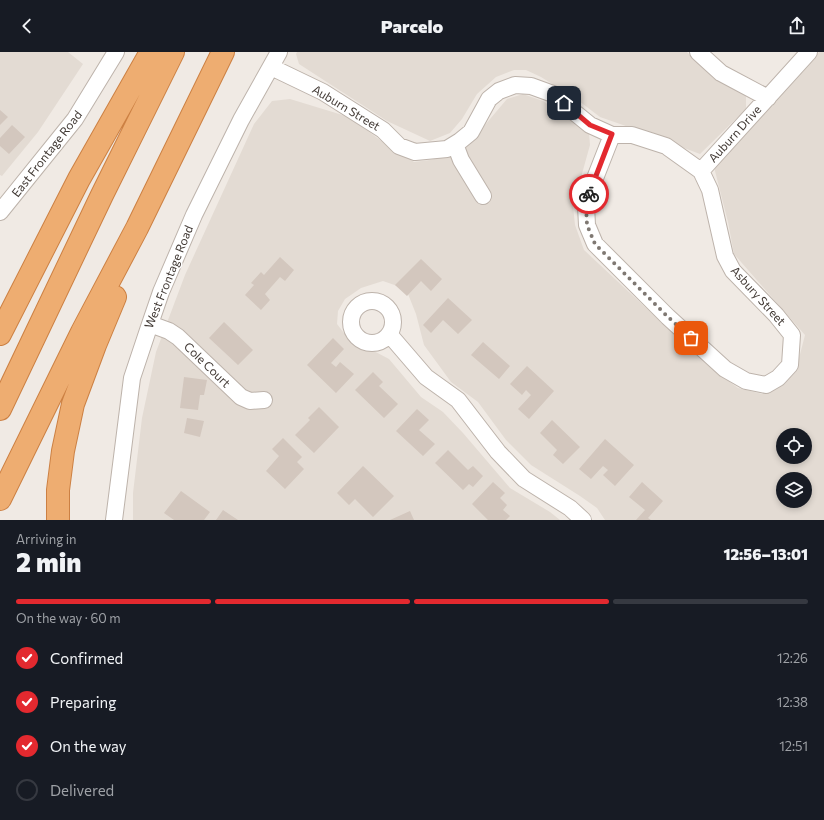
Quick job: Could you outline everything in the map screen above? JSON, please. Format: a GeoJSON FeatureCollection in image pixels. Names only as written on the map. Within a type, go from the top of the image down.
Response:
{"type":"FeatureCollection","features":[{"type":"Feature","properties":{"kind":"highway"},"geometry":{"type":"LineString","coordinates":[[0,334],[79,179],[151,52]]}},
{"type":"Feature","properties":{"kind":"highway"},"geometry":{"type":"LineString","coordinates":[[0,409],[102,195],[173,52]]}},
{"type":"Feature","properties":{"kind":"highway"},"geometry":{"type":"LineString","coordinates":[[0,499],[82,332],[137,228],[223,52]]}},
{"type":"Feature","properties":{"kind":"highway"},"geometry":{"type":"LineString","coordinates":[[58,520],[58,490],[63,451],[73,404],[95,345],[113,305],[137,228]]}},
{"type":"Feature","properties":{"kind":"street","name":"East Frontage Road"},"geometry":{"type":"LineString","coordinates":[[0,212],[5,195],[75,119],[116,52]]}},
{"type":"Feature","properties":{"kind":"street","name":"West Frontage Road"},"geometry":{"type":"LineString","coordinates":[[114,520],[132,378],[161,292],[194,215],[241,120],[278,52]]}},
{"type":"Feature","properties":{"kind":"street","name":"Auburn Drive"},"geometry":{"type":"LineString","coordinates":[[698,52],[722,73],[768,98]]}},
{"type":"Feature","properties":{"kind":"street","name":"Auburn Drive"},"geometry":{"type":"LineString","coordinates":[[701,171],[809,52]]}},
{"type":"Feature","properties":{"kind":"street","name":"Auburn Street"},"geometry":{"type":"LineString","coordinates":[[271,67],[323,92],[383,130],[399,146],[415,152],[447,149],[470,132],[489,99],[499,91],[515,85],[531,86],[554,94],[590,125],[612,134],[632,135],[666,146],[701,171]]}},
{"type":"Feature","properties":{"kind":"street","name":"Asbury Street"},"geometry":{"type":"LineString","coordinates":[[612,134],[590,191],[586,206],[587,225],[595,244],[668,317],[725,369],[746,381],[766,384],[778,378],[790,365],[792,335],[776,315],[733,271],[720,238],[710,190],[701,171]]}},
{"type":"Feature","properties":{"kind":"street"},"geometry":{"type":"LineString","coordinates":[[455,144],[461,160],[483,196]]}},
{"type":"Feature","properties":{"kind":"street","name":"Cole Court"},"geometry":{"type":"LineString","coordinates":[[150,324],[169,331],[178,338],[241,397],[250,401],[264,400]]}},
{"type":"Feature","properties":{"kind":"street"},"geometry":{"type":"LineString","coordinates":[[389,334],[426,377],[458,400],[498,452],[524,480],[570,508],[583,520]]}},
{"type":"Feature","properties":{"kind":"shaded area"},"geometry":{"type":"Polygon","coordinates":[[[0,52],[68,52],[83,64],[38,132],[2,176],[0,175],[0,52]]]}},
{"type":"Feature","properties":{"kind":"shaded area"},"geometry":{"type":"Polygon","coordinates":[[[297,52],[687,52],[713,78],[746,94],[746,109],[700,154],[600,117],[575,98],[541,77],[526,70],[514,70],[496,77],[477,94],[462,119],[450,133],[430,141],[387,121],[299,64],[296,54],[297,52]]]}},
{"type":"Feature","properties":{"kind":"shaded area"},"geometry":{"type":"Polygon","coordinates":[[[819,52],[824,52],[824,520],[605,520],[597,508],[531,465],[506,440],[478,402],[451,382],[424,345],[416,314],[406,289],[383,281],[361,288],[345,299],[338,311],[337,324],[347,337],[389,359],[421,397],[443,412],[463,433],[510,488],[550,512],[560,520],[133,520],[133,493],[142,418],[156,352],[185,275],[254,124],[272,101],[290,99],[349,117],[380,140],[414,162],[452,155],[468,145],[507,99],[523,94],[543,101],[589,133],[590,145],[573,206],[575,225],[584,250],[723,377],[738,388],[762,394],[785,380],[798,362],[805,335],[734,254],[728,222],[714,167],[758,121],[819,52]]]}},
{"type":"Feature","properties":{"kind":"building"},"geometry":{"type":"Polygon","coordinates":[[[0,110],[8,117],[0,125],[0,110]]]}},
{"type":"Feature","properties":{"kind":"building"},"geometry":{"type":"Polygon","coordinates":[[[12,125],[25,137],[9,154],[0,146],[0,138],[12,125]]]}},
{"type":"Feature","properties":{"kind":"building"},"geometry":{"type":"Polygon","coordinates":[[[280,257],[294,270],[285,281],[280,277],[265,294],[270,300],[261,310],[245,295],[254,285],[251,283],[261,272],[264,275],[280,257]]]}},
{"type":"Feature","properties":{"kind":"building"},"geometry":{"type":"Polygon","coordinates":[[[421,259],[442,279],[431,291],[421,281],[407,296],[395,285],[421,259]]]}},
{"type":"Feature","properties":{"kind":"building"},"geometry":{"type":"Polygon","coordinates":[[[448,298],[472,320],[458,334],[443,320],[431,333],[423,325],[448,298]]]}},
{"type":"Feature","properties":{"kind":"building"},"geometry":{"type":"Polygon","coordinates":[[[224,322],[253,350],[238,365],[209,338],[224,322]]]}},
{"type":"Feature","properties":{"kind":"building"},"geometry":{"type":"Polygon","coordinates":[[[333,338],[344,349],[331,363],[336,367],[340,362],[354,374],[336,393],[307,365],[333,338]]]}},
{"type":"Feature","properties":{"kind":"building"},"geometry":{"type":"Polygon","coordinates":[[[483,342],[510,366],[499,379],[471,355],[483,342]]]}},
{"type":"Feature","properties":{"kind":"building"},"geometry":{"type":"Polygon","coordinates":[[[527,366],[554,391],[529,419],[518,409],[531,395],[526,390],[522,395],[510,384],[527,366]]]}},
{"type":"Feature","properties":{"kind":"building"},"geometry":{"type":"Polygon","coordinates":[[[373,372],[383,382],[379,386],[398,404],[384,418],[355,390],[373,372]]]}},
{"type":"Feature","properties":{"kind":"building"},"geometry":{"type":"Polygon","coordinates":[[[184,377],[207,380],[204,395],[200,395],[198,410],[180,408],[184,377]]]}},
{"type":"Feature","properties":{"kind":"building"},"geometry":{"type":"Polygon","coordinates":[[[319,407],[339,427],[314,453],[295,435],[310,420],[308,418],[319,407]]]}},
{"type":"Feature","properties":{"kind":"building"},"geometry":{"type":"Polygon","coordinates":[[[417,409],[429,420],[419,430],[435,444],[423,456],[396,431],[417,409]]]}},
{"type":"Feature","properties":{"kind":"building"},"geometry":{"type":"Polygon","coordinates":[[[187,418],[204,421],[200,437],[184,433],[187,418]]]}},
{"type":"Feature","properties":{"kind":"building"},"geometry":{"type":"Polygon","coordinates":[[[552,420],[580,447],[563,464],[553,455],[557,450],[540,433],[552,420]]]}},
{"type":"Feature","properties":{"kind":"building"},"geometry":{"type":"Polygon","coordinates":[[[283,438],[302,457],[297,462],[304,469],[285,489],[266,471],[279,456],[272,449],[283,438]]]}},
{"type":"Feature","properties":{"kind":"building"},"geometry":{"type":"Polygon","coordinates":[[[605,439],[634,465],[615,486],[603,475],[608,470],[603,466],[591,479],[579,469],[605,439]]]}},
{"type":"Feature","properties":{"kind":"building"},"geometry":{"type":"Polygon","coordinates":[[[448,450],[468,470],[473,466],[483,476],[473,487],[469,484],[463,490],[435,463],[448,450]]]}},
{"type":"Feature","properties":{"kind":"building"},"geometry":{"type":"Polygon","coordinates":[[[363,466],[394,496],[373,517],[355,499],[349,505],[337,493],[363,466]]]}},
{"type":"Feature","properties":{"kind":"building"},"geometry":{"type":"Polygon","coordinates":[[[493,482],[505,493],[500,498],[507,505],[503,510],[510,516],[506,520],[488,520],[472,504],[493,482]]]}},
{"type":"Feature","properties":{"kind":"building"},"geometry":{"type":"Polygon","coordinates":[[[642,482],[663,501],[648,518],[651,520],[636,520],[645,510],[629,497],[642,482]]]}},
{"type":"Feature","properties":{"kind":"building"},"geometry":{"type":"Polygon","coordinates":[[[181,491],[210,512],[204,520],[174,520],[164,513],[181,491]]]}},
{"type":"Feature","properties":{"kind":"building"},"geometry":{"type":"Polygon","coordinates":[[[223,510],[238,520],[216,520],[223,510]]]}},
{"type":"Feature","properties":{"kind":"building"},"geometry":{"type":"Polygon","coordinates":[[[410,511],[414,520],[390,520],[410,511]]]}},
{"type":"Feature","properties":{"kind":"way so far"},"geometry":{"type":"LineString","coordinates":[[589,194],[586,206],[587,225],[595,244],[691,338]]}},
{"type":"Feature","properties":{"kind":"route"},"geometry":{"type":"LineString","coordinates":[[564,103],[590,125],[612,134],[589,194]]}}]}
